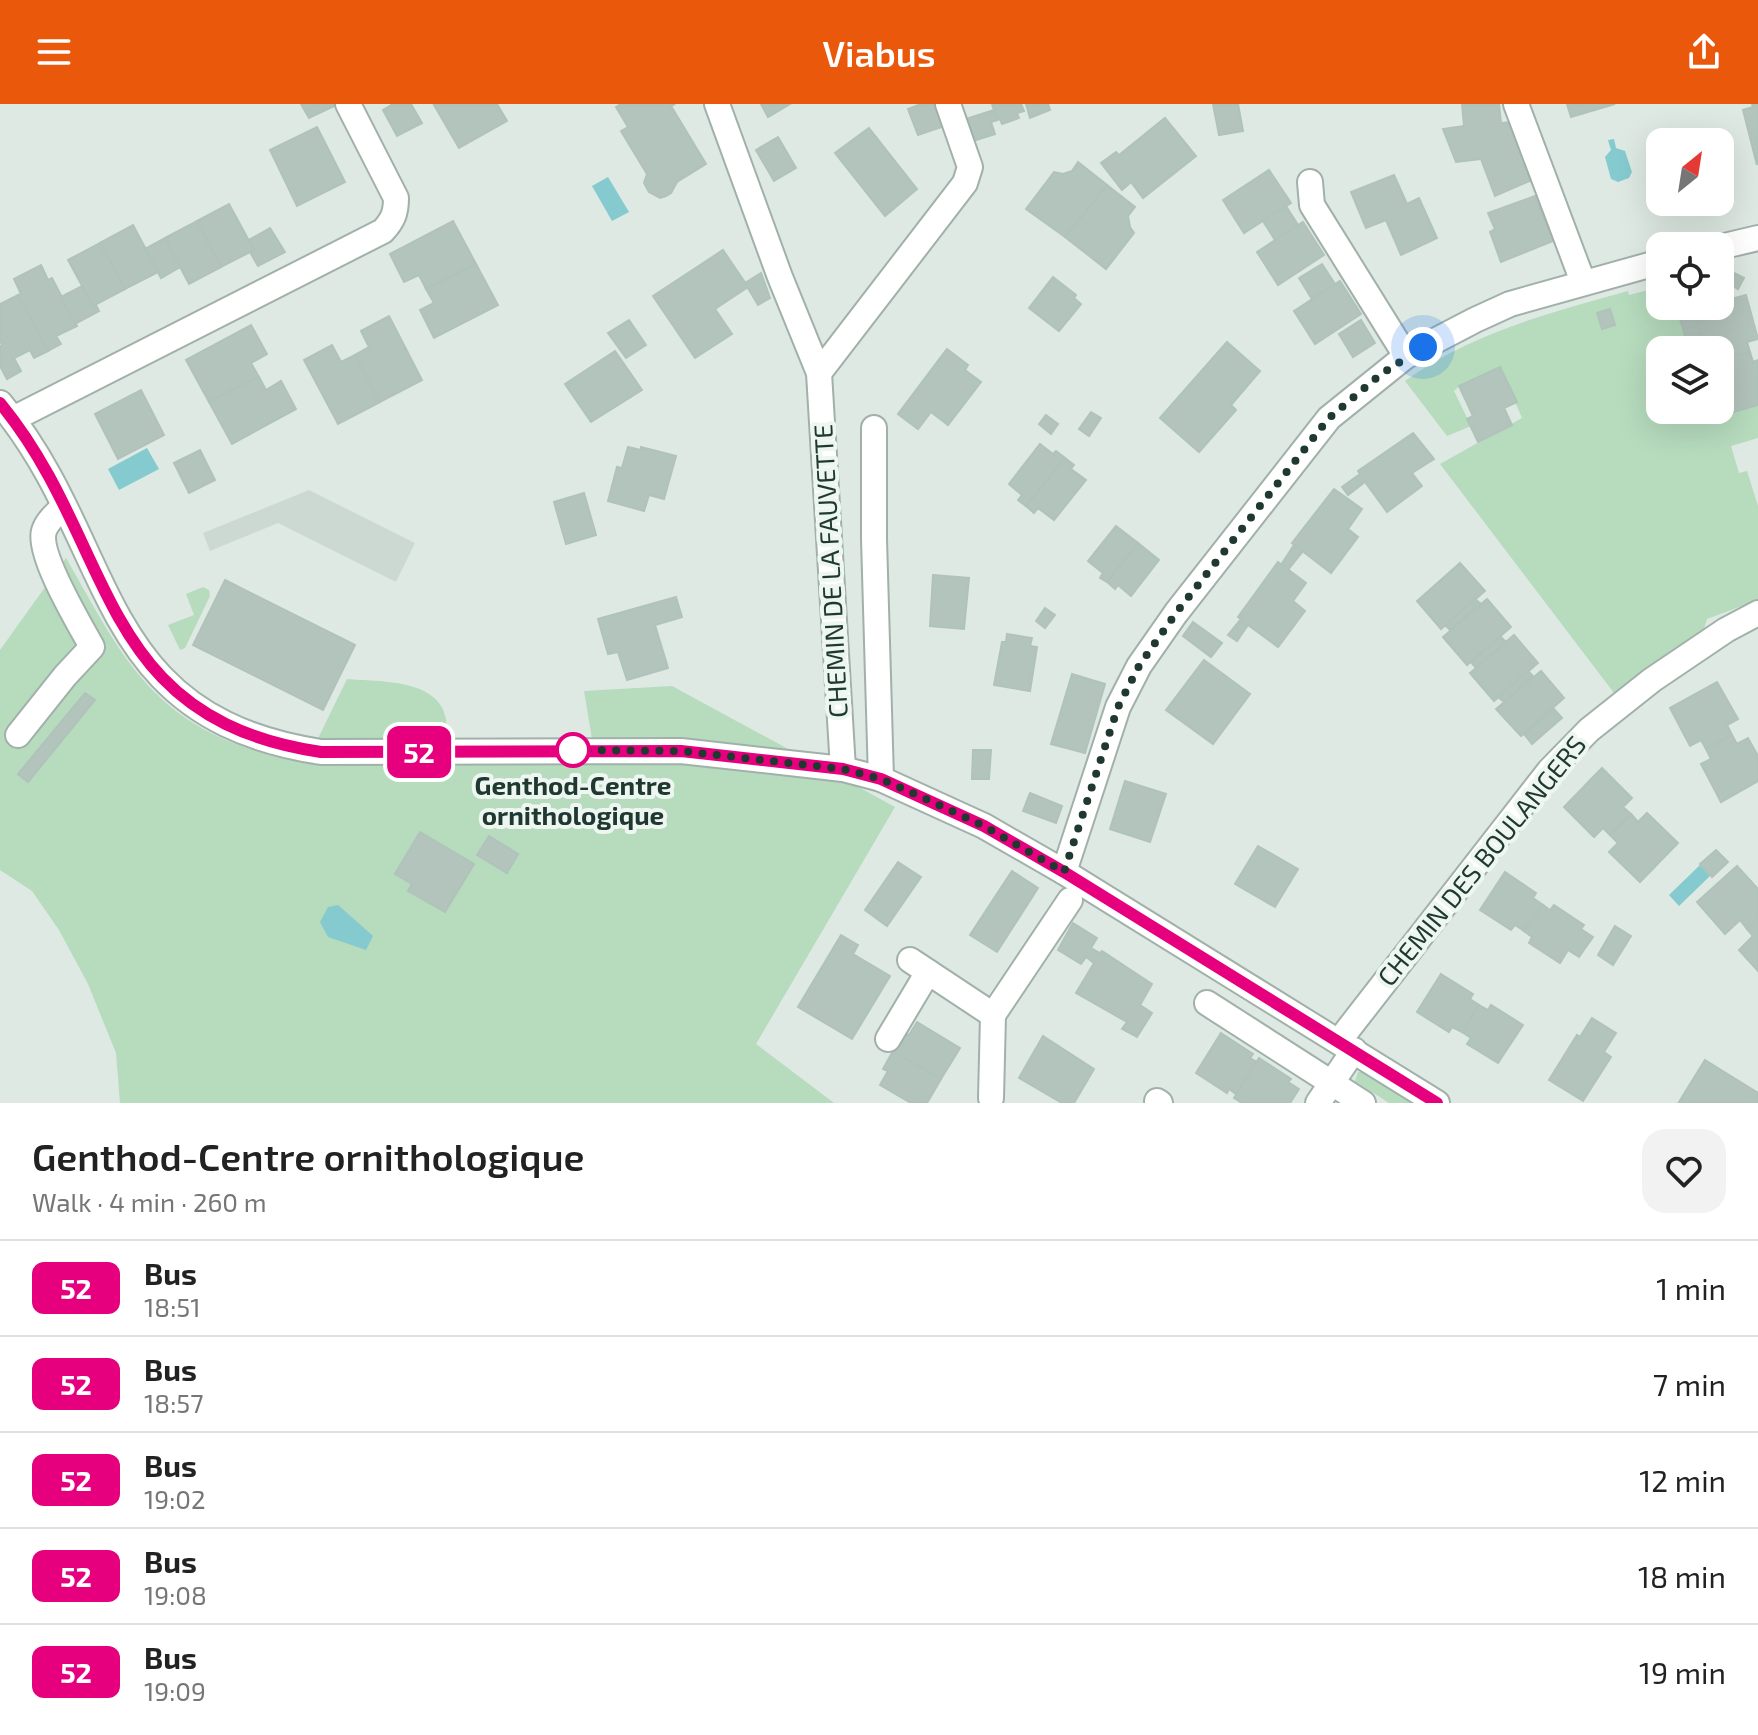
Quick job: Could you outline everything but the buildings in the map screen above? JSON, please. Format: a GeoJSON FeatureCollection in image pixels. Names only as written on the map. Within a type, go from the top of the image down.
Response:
{"type":"FeatureCollection","features":[{"type":"Feature","properties":{"kind":"street"},"geometry":{"type":"LineString","coordinates":[[348,104],[396,198],[392,221],[383,231],[6,411],[49,475],[117,616],[160,676],[199,710],[255,737],[288,747],[321,752],[681,751],[843,769],[881,779],[984,826],[1064,872],[1437,1103]]}},
{"type":"Feature","properties":{"kind":"street","name":"CHEMIN DE LA FAUVETTE"},"geometry":{"type":"LineString","coordinates":[[717,104],[780,277],[819,373],[843,769]]}},
{"type":"Feature","properties":{"kind":"street"},"geometry":{"type":"LineString","coordinates":[[819,373],[965,183],[970,167],[948,104]]}},
{"type":"Feature","properties":{"kind":"street"},"geometry":{"type":"LineString","coordinates":[[1516,104],[1583,282]]}},
{"type":"Feature","properties":{"kind":"street"},"geometry":{"type":"LineString","coordinates":[[1310,182],[1312,205],[1406,356]]}},
{"type":"Feature","properties":{"kind":"street"},"geometry":{"type":"LineString","coordinates":[[1734,244],[1758,238]]}},
{"type":"Feature","properties":{"kind":"street"},"geometry":{"type":"LineString","coordinates":[[1064,872],[1118,707],[1139,666],[1176,613],[1329,418],[1406,356],[1510,304],[1646,266]]}},
{"type":"Feature","properties":{"kind":"street"},"geometry":{"type":"LineString","coordinates":[[874,428],[881,779]]}},
{"type":"Feature","properties":{"kind":"street"},"geometry":{"type":"LineString","coordinates":[[18,735],[92,647],[50,566],[43,543],[46,526],[63,507]]}},
{"type":"Feature","properties":{"kind":"street","name":"CHEMIN DES BOULANGERS"},"geometry":{"type":"LineString","coordinates":[[1318,1103],[1331,1082],[1346,1046],[1549,771],[1589,730],[1652,680],[1726,630],[1758,613]]}},
{"type":"Feature","properties":{"kind":"street"},"geometry":{"type":"LineString","coordinates":[[991,1098],[993,1015],[1070,900]]}},
{"type":"Feature","properties":{"kind":"street"},"geometry":{"type":"LineString","coordinates":[[888,1039],[919,966],[993,1015]]}},
{"type":"Feature","properties":{"kind":"street"},"geometry":{"type":"LineString","coordinates":[[1207,1003],[1363,1103]]}},
{"type":"Feature","properties":{"kind":"shaded area"},"geometry":{"type":"Polygon","coordinates":[[[309,490],[415,543],[396,582],[278,523],[210,551],[203,533],[309,490]]]}},
{"type":"Feature","properties":{"kind":"green space"},"geometry":{"type":"Polygon","coordinates":[[[1628,291],[1629,295],[1646,291],[1646,320],[1680,320],[1685,336],[1646,336],[1646,424],[1734,424],[1734,412],[1758,405],[1758,438],[1731,446],[1739,473],[1747,471],[1758,506],[1758,600],[1707,619],[1700,642],[1673,653],[1614,693],[1440,464],[1522,418],[1500,367],[1454,391],[1471,426],[1447,436],[1405,381],[1457,350],[1512,326],[1628,291]]]}},
{"type":"Feature","properties":{"kind":"green space"},"geometry":{"type":"Polygon","coordinates":[[[66,558],[116,643],[153,691],[204,729],[262,753],[308,759],[347,679],[406,685],[432,696],[441,706],[446,719],[446,738],[592,739],[584,691],[672,686],[895,807],[756,1044],[834,1103],[120,1103],[116,1053],[88,984],[59,930],[32,891],[0,870],[0,650],[66,558]]]}},
{"type":"Feature","properties":{"kind":"green space"},"geometry":{"type":"Polygon","coordinates":[[[203,587],[209,590],[210,596],[185,648],[180,650],[168,625],[194,615],[186,594],[203,587]]]}},
{"type":"Feature","properties":{"kind":"green space"},"geometry":{"type":"Polygon","coordinates":[[[1358,1072],[1368,1072],[1415,1103],[1389,1103],[1355,1081],[1358,1072]]]}},
{"type":"Feature","properties":{"kind":"water"},"geometry":{"type":"Polygon","coordinates":[[[1614,139],[1616,148],[1625,151],[1632,172],[1629,178],[1618,182],[1611,179],[1605,157],[1611,150],[1608,140],[1614,139]]]}},
{"type":"Feature","properties":{"kind":"water"},"geometry":{"type":"Polygon","coordinates":[[[608,177],[629,212],[612,221],[592,186],[608,177]]]}},
{"type":"Feature","properties":{"kind":"water"},"geometry":{"type":"Polygon","coordinates":[[[147,448],[159,469],[119,490],[108,469],[147,448]]]}},
{"type":"Feature","properties":{"kind":"water"},"geometry":{"type":"Polygon","coordinates":[[[1700,865],[1710,876],[1679,906],[1669,895],[1700,865]]]}},
{"type":"Feature","properties":{"kind":"water"},"geometry":{"type":"Polygon","coordinates":[[[338,905],[373,936],[366,950],[328,937],[320,922],[328,907],[338,905]]]}},
{"type":"Feature","properties":{"kind":"bus line","name":"52"},"geometry":{"type":"LineString","coordinates":[[0,403],[49,475],[127,634],[160,676],[180,695],[199,710],[227,725],[288,747],[321,752],[681,751],[843,769],[881,779],[984,826],[1064,872],[1437,1103]]}},
{"type":"Feature","properties":{"kind":"place","name":"Genthod-Centre ornithologique"},"geometry":{"type":"Point","coordinates":[573,750]}},
{"type":"Feature","properties":{"kind":"route"},"geometry":{"type":"LineString","coordinates":[[573,750],[681,751],[843,769],[881,779],[984,826],[1064,872],[1118,707],[1139,666],[1176,613],[1329,418],[1380,375],[1423,347]]}}]}
